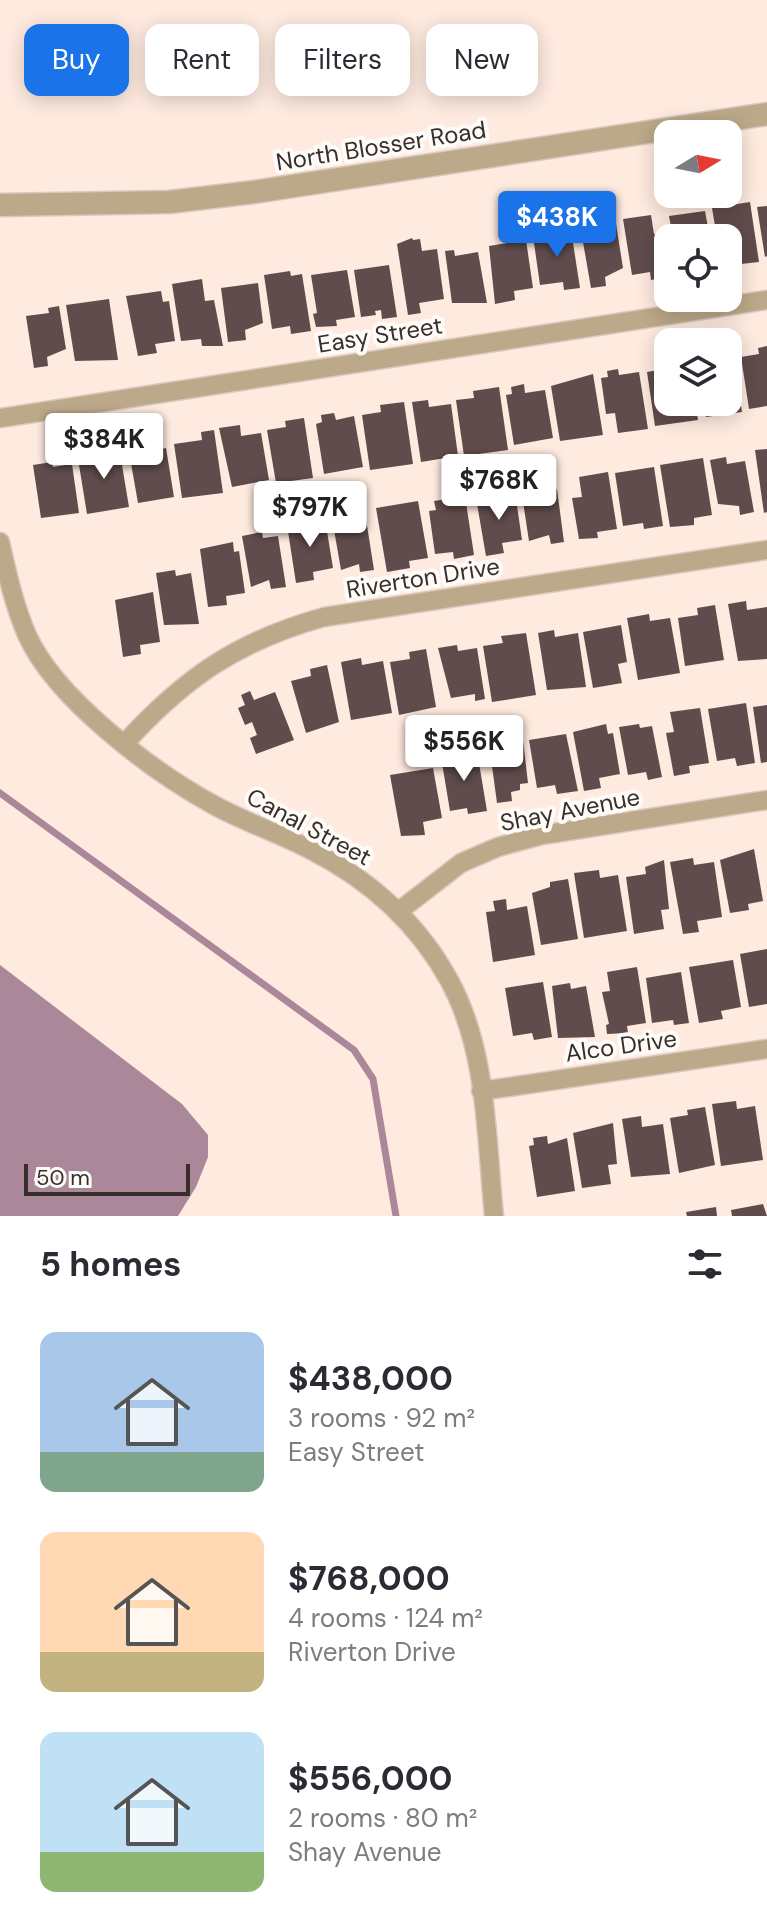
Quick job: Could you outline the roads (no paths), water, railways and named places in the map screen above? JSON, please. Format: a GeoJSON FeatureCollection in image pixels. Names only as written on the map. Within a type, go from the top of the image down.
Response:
{"type":"FeatureCollection","features":[{"type":"Feature","properties":{"kind":"street","name":"North Blosser Road"},"geometry":{"type":"LineString","coordinates":[[0,205],[169,202],[240,194],[767,114]]}},
{"type":"Feature","properties":{"kind":"street","name":"Easy Street"},"geometry":{"type":"LineString","coordinates":[[0,418],[767,300]]}},
{"type":"Feature","properties":{"kind":"street","name":"Canal Street"},"geometry":{"type":"LineString","coordinates":[[0,542],[12,592],[28,637],[50,672],[85,710],[125,743],[211,804],[346,869],[399,911],[430,948],[451,983],[468,1024],[481,1091],[494,1216]]}},
{"type":"Feature","properties":{"kind":"street","name":"Riverton Drive"},"geometry":{"type":"LineString","coordinates":[[125,743],[180,687],[207,667],[275,631],[324,617],[767,550]]}},
{"type":"Feature","properties":{"kind":"street","name":"Shay Avenue"},"geometry":{"type":"LineString","coordinates":[[399,911],[461,863],[498,847],[542,835],[767,800]]}},
{"type":"Feature","properties":{"kind":"street","name":"Alco Drive"},"geometry":{"type":"LineString","coordinates":[[481,1091],[767,1049]]}},
{"type":"Feature","properties":{"kind":"waterway"},"geometry":{"type":"LineString","coordinates":[[0,793],[354,1050],[373,1079],[396,1216]]}}]}
